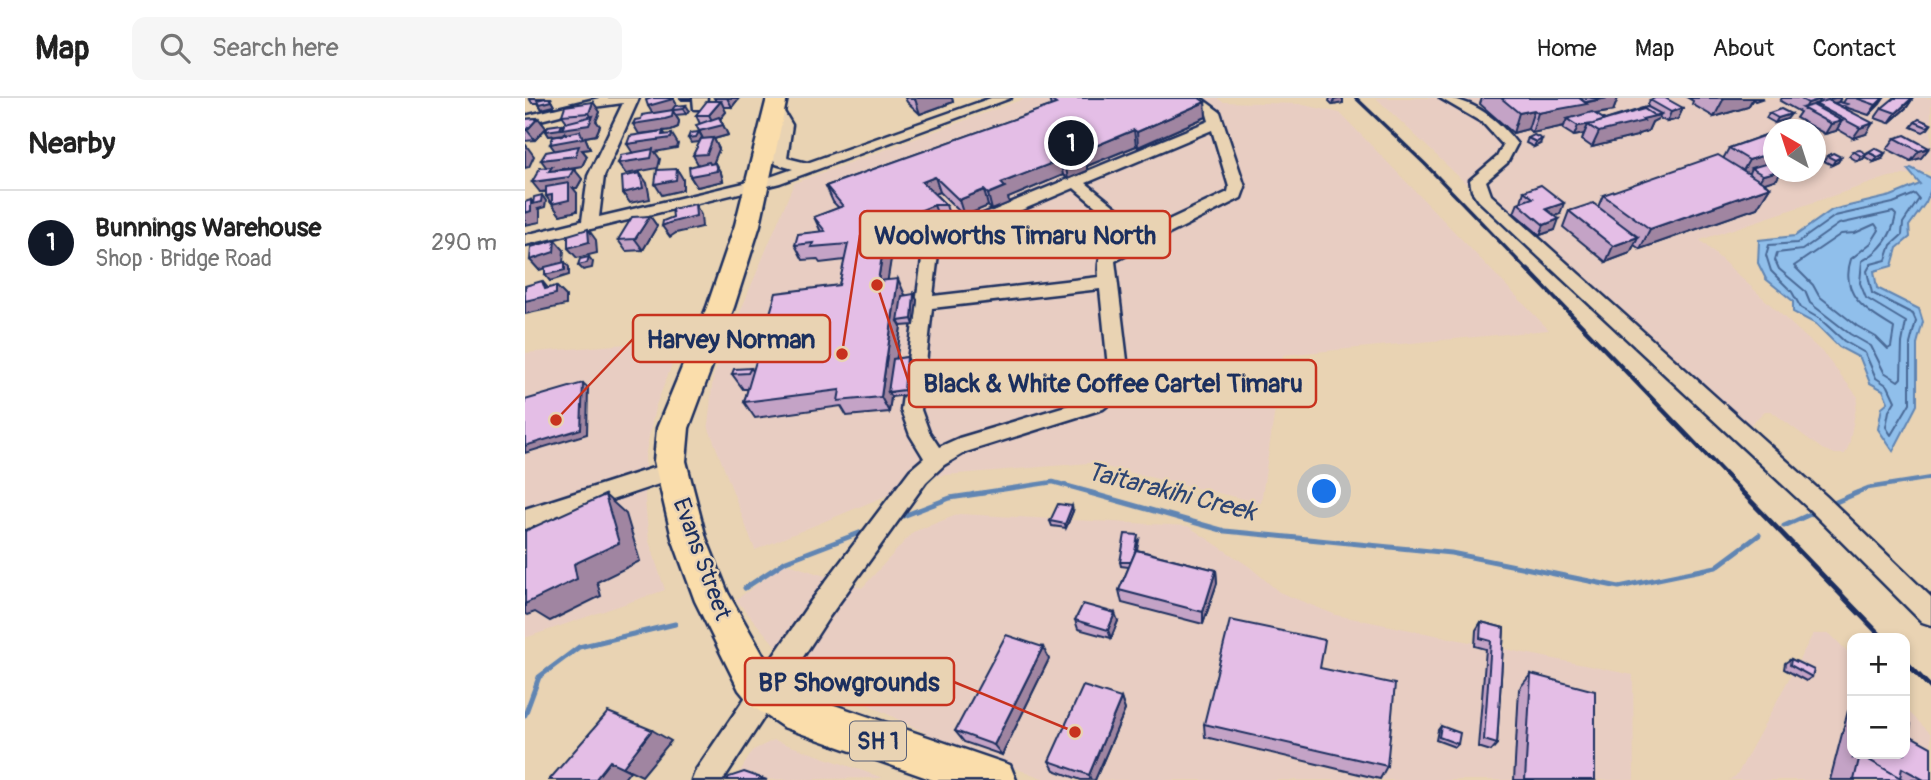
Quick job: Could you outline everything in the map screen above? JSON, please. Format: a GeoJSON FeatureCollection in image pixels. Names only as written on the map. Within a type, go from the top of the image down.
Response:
{"type":"FeatureCollection","features":[{"type":"Feature","properties":{"kind":"highway","name":"SH 1"},"geometry":{"type":"LineString","coordinates":[[761,184],[776,103]]}},
{"type":"Feature","properties":{"kind":"highway","name":"Evans Street"},"geometry":{"type":"LineString","coordinates":[[761,184],[752,216],[673,428],[670,461],[672,471],[689,538],[713,601],[753,676],[766,692],[802,715],[995,780]]}},
{"type":"Feature","properties":{"kind":"street"},"geometry":{"type":"LineString","coordinates":[[525,120],[586,104],[630,98]]}},
{"type":"Feature","properties":{"kind":"street"},"geometry":{"type":"LineString","coordinates":[[590,224],[596,176],[630,98]]}},
{"type":"Feature","properties":{"kind":"street"},"geometry":{"type":"LineString","coordinates":[[525,240],[761,184],[1004,98]]}},
{"type":"Feature","properties":{"kind":"street"},"geometry":{"type":"LineString","coordinates":[[706,780],[851,567],[918,476],[936,459],[959,446],[1096,404],[1111,392],[1119,377],[1106,260],[1113,253],[1235,195],[1237,187],[1213,112],[1192,98]]}},
{"type":"Feature","properties":{"kind":"street"},"geometry":{"type":"LineString","coordinates":[[1447,98],[1488,120],[1510,144],[1504,159],[1478,180],[1480,191],[1485,198],[1826,510],[1931,614]]}},
{"type":"Feature","properties":{"kind":"street"},"geometry":{"type":"LineString","coordinates":[[776,103],[785,125],[779,156],[781,161],[810,168]]}},
{"type":"Feature","properties":{"kind":"street"},"geometry":{"type":"LineString","coordinates":[[936,459],[920,435],[911,410],[931,242],[1217,122]]}},
{"type":"Feature","properties":{"kind":"street"},"geometry":{"type":"LineString","coordinates":[[1076,182],[1143,238]]}},
{"type":"Feature","properties":{"kind":"street"},"geometry":{"type":"LineString","coordinates":[[708,197],[738,200],[752,216]]}},
{"type":"Feature","properties":{"kind":"street"},"geometry":{"type":"LineString","coordinates":[[924,303],[1108,282]]}},
{"type":"Feature","properties":{"kind":"street"},"geometry":{"type":"LineString","coordinates":[[525,519],[672,471]]}},
{"type":"Feature","properties":{"kind":"shaded area"},"geometry":{"type":"Polygon","coordinates":[[[1026,98],[1217,98],[1223,102],[1299,104],[1340,113],[1549,330],[1283,355],[1261,503],[1089,463],[934,476],[755,550],[708,426],[713,377],[794,183],[1026,98]]]}},
{"type":"Feature","properties":{"kind":"shaded area"},"geometry":{"type":"Polygon","coordinates":[[[1376,98],[1931,98],[1931,171],[1889,177],[1700,240],[1823,353],[1858,397],[1845,454],[1835,454],[1822,449],[1771,411],[1765,411],[1750,425],[1931,602],[1931,626],[1807,501],[1766,469],[1376,98]]]}},
{"type":"Feature","properties":{"kind":"shaded area"},"geometry":{"type":"Polygon","coordinates":[[[682,339],[655,408],[645,456],[645,501],[649,541],[665,590],[525,638],[525,353],[682,339]]]}},
{"type":"Feature","properties":{"kind":"shaded area"},"geometry":{"type":"Polygon","coordinates":[[[959,514],[1188,526],[1250,567],[1279,592],[1336,615],[1633,675],[1634,780],[1048,780],[952,746],[796,669],[736,600],[785,563],[862,588],[913,532],[959,514]]]}},
{"type":"Feature","properties":{"kind":"shaded area"},"geometry":{"type":"Polygon","coordinates":[[[1813,634],[1830,634],[1847,651],[1847,759],[1910,759],[1910,713],[1931,734],[1931,780],[1729,780],[1737,775],[1813,634]]]}},
{"type":"Feature","properties":{"kind":"shaded area"},"geometry":{"type":"Polygon","coordinates":[[[774,740],[883,778],[735,780],[753,750],[774,740]]]}},
{"type":"Feature","properties":{"kind":"water"},"geometry":{"type":"Polygon","coordinates":[[[1911,168],[1931,178],[1931,189],[1926,202],[1909,226],[1910,237],[1897,248],[1892,266],[1874,271],[1877,288],[1919,309],[1923,322],[1917,344],[1917,405],[1893,451],[1878,429],[1882,407],[1888,402],[1883,390],[1870,383],[1860,358],[1839,347],[1816,324],[1793,312],[1793,301],[1766,279],[1758,263],[1759,240],[1795,236],[1832,210],[1891,196],[1920,184],[1908,170],[1911,168]]]}},
{"type":"Feature","properties":{"kind":"building"},"geometry":{"type":"Polygon","coordinates":[[[549,98],[551,101],[539,104],[537,100],[549,98]]]}},
{"type":"Feature","properties":{"kind":"building"},"geometry":{"type":"Polygon","coordinates":[[[1199,98],[1205,102],[1137,132],[1134,130],[1081,152],[1085,155],[1065,163],[1060,160],[1001,183],[1005,187],[988,194],[984,190],[959,200],[935,177],[922,182],[946,205],[934,205],[887,224],[878,281],[898,279],[881,397],[838,401],[840,390],[744,402],[776,293],[839,285],[848,244],[811,247],[813,243],[795,245],[798,234],[825,231],[814,217],[843,206],[826,186],[1056,104],[1049,99],[1199,98]]]}},
{"type":"Feature","properties":{"kind":"building"},"geometry":{"type":"Polygon","coordinates":[[[1501,98],[1579,98],[1587,104],[1538,113],[1534,110],[1519,113],[1501,98]]]}},
{"type":"Feature","properties":{"kind":"building"},"geometry":{"type":"Polygon","coordinates":[[[1580,98],[1607,98],[1585,102],[1580,98]]]}},
{"type":"Feature","properties":{"kind":"building"},"geometry":{"type":"Polygon","coordinates":[[[1665,98],[1683,108],[1671,112],[1650,100],[1665,98]]]}},
{"type":"Feature","properties":{"kind":"building"},"geometry":{"type":"Polygon","coordinates":[[[1799,98],[1820,98],[1821,99],[1808,103],[1799,98]]]}},
{"type":"Feature","properties":{"kind":"building"},"geometry":{"type":"Polygon","coordinates":[[[1856,98],[1883,98],[1876,105],[1856,98]]]}},
{"type":"Feature","properties":{"kind":"building"},"geometry":{"type":"Polygon","coordinates":[[[1894,98],[1912,98],[1896,113],[1882,108],[1894,98]]]}},
{"type":"Feature","properties":{"kind":"building"},"geometry":{"type":"Polygon","coordinates":[[[673,99],[648,106],[646,100],[673,99]]]}},
{"type":"Feature","properties":{"kind":"building"},"geometry":{"type":"Polygon","coordinates":[[[1828,100],[1873,123],[1860,128],[1815,104],[1828,100]]]}},
{"type":"Feature","properties":{"kind":"building"},"geometry":{"type":"Polygon","coordinates":[[[707,101],[721,101],[709,115],[696,115],[707,101]]]}},
{"type":"Feature","properties":{"kind":"building"},"geometry":{"type":"Polygon","coordinates":[[[593,102],[589,113],[562,115],[565,106],[593,102]]]}},
{"type":"Feature","properties":{"kind":"building"},"geometry":{"type":"Polygon","coordinates":[[[686,105],[683,109],[672,110],[675,106],[686,105]]]}},
{"type":"Feature","properties":{"kind":"building"},"geometry":{"type":"Polygon","coordinates":[[[1813,105],[1842,121],[1831,124],[1802,108],[1813,105]]]}},
{"type":"Feature","properties":{"kind":"building"},"geometry":{"type":"Polygon","coordinates":[[[1648,107],[1661,114],[1655,116],[1639,109],[1648,107]]]}},
{"type":"Feature","properties":{"kind":"building"},"geometry":{"type":"Polygon","coordinates":[[[1644,109],[1655,116],[1599,132],[1588,125],[1644,109]]]}},
{"type":"Feature","properties":{"kind":"building"},"geometry":{"type":"Polygon","coordinates":[[[1781,109],[1791,114],[1778,118],[1769,113],[1781,109]]]}},
{"type":"Feature","properties":{"kind":"building"},"geometry":{"type":"Polygon","coordinates":[[[673,110],[672,117],[633,124],[635,120],[641,119],[642,115],[673,110]]]}},
{"type":"Feature","properties":{"kind":"building"},"geometry":{"type":"Polygon","coordinates":[[[1592,112],[1605,120],[1578,126],[1567,119],[1592,112]]]}},
{"type":"Feature","properties":{"kind":"building"},"geometry":{"type":"Polygon","coordinates":[[[593,116],[589,125],[562,129],[565,123],[593,116]]]}},
{"type":"Feature","properties":{"kind":"building"},"geometry":{"type":"Polygon","coordinates":[[[719,117],[723,125],[699,131],[696,125],[719,117]]]}},
{"type":"Feature","properties":{"kind":"building"},"geometry":{"type":"Polygon","coordinates":[[[538,118],[527,130],[525,130],[525,119],[538,118]]]}},
{"type":"Feature","properties":{"kind":"building"},"geometry":{"type":"Polygon","coordinates":[[[1919,119],[1931,124],[1927,127],[1915,122],[1919,119]]]}},
{"type":"Feature","properties":{"kind":"building"},"geometry":{"type":"Polygon","coordinates":[[[562,124],[560,129],[546,131],[548,126],[562,124]]]}},
{"type":"Feature","properties":{"kind":"building"},"geometry":{"type":"Polygon","coordinates":[[[580,131],[583,138],[550,144],[553,137],[580,131]]]}},
{"type":"Feature","properties":{"kind":"building"},"geometry":{"type":"Polygon","coordinates":[[[663,131],[662,135],[672,134],[671,138],[627,144],[630,136],[663,131]]]}},
{"type":"Feature","properties":{"kind":"building"},"geometry":{"type":"Polygon","coordinates":[[[699,132],[696,137],[688,138],[690,133],[699,132]]]}},
{"type":"Feature","properties":{"kind":"building"},"geometry":{"type":"Polygon","coordinates":[[[1534,135],[1542,139],[1536,142],[1528,138],[1534,135]]]}},
{"type":"Feature","properties":{"kind":"building"},"geometry":{"type":"Polygon","coordinates":[[[1905,135],[1929,148],[1919,151],[1895,138],[1905,135]]]}},
{"type":"Feature","properties":{"kind":"building"},"geometry":{"type":"Polygon","coordinates":[[[1763,136],[1763,156],[1749,160],[1729,148],[1763,136]]]}},
{"type":"Feature","properties":{"kind":"building"},"geometry":{"type":"Polygon","coordinates":[[[713,138],[707,154],[693,155],[701,139],[713,138]]]}},
{"type":"Feature","properties":{"kind":"building"},"geometry":{"type":"Polygon","coordinates":[[[579,146],[575,156],[541,160],[546,152],[579,146]]]}},
{"type":"Feature","properties":{"kind":"building"},"geometry":{"type":"Polygon","coordinates":[[[1875,148],[1885,153],[1878,157],[1868,152],[1875,148]]]}},
{"type":"Feature","properties":{"kind":"building"},"geometry":{"type":"Polygon","coordinates":[[[653,149],[651,158],[618,163],[621,155],[653,149]]]}},
{"type":"Feature","properties":{"kind":"building"},"geometry":{"type":"Polygon","coordinates":[[[1860,150],[1867,154],[1861,156],[1853,151],[1860,150]]]}},
{"type":"Feature","properties":{"kind":"building"},"geometry":{"type":"Polygon","coordinates":[[[1833,153],[1841,157],[1835,160],[1827,156],[1833,153]]]}},
{"type":"Feature","properties":{"kind":"building"},"geometry":{"type":"Polygon","coordinates":[[[1718,155],[1770,187],[1650,229],[1603,195],[1718,155]]]}},
{"type":"Feature","properties":{"kind":"building"},"geometry":{"type":"Polygon","coordinates":[[[715,163],[717,171],[690,176],[689,167],[715,163]]]}},
{"type":"Feature","properties":{"kind":"building"},"geometry":{"type":"Polygon","coordinates":[[[1763,165],[1763,175],[1751,168],[1763,165]]]}},
{"type":"Feature","properties":{"kind":"building"},"geometry":{"type":"Polygon","coordinates":[[[552,167],[549,171],[574,169],[569,177],[532,182],[540,168],[552,167]]]}},
{"type":"Feature","properties":{"kind":"building"},"geometry":{"type":"Polygon","coordinates":[[[677,169],[676,180],[655,184],[657,170],[677,169]]]}},
{"type":"Feature","properties":{"kind":"building"},"geometry":{"type":"Polygon","coordinates":[[[640,173],[643,188],[623,193],[622,177],[640,173]]]}},
{"type":"Feature","properties":{"kind":"building"},"geometry":{"type":"Polygon","coordinates":[[[569,183],[569,200],[552,204],[552,195],[546,196],[546,187],[569,183]]]}},
{"type":"Feature","properties":{"kind":"building"},"geometry":{"type":"Polygon","coordinates":[[[1541,185],[1564,203],[1546,209],[1559,219],[1544,225],[1518,203],[1533,198],[1524,191],[1541,185]]]}},
{"type":"Feature","properties":{"kind":"building"},"geometry":{"type":"Polygon","coordinates":[[[542,195],[541,202],[533,204],[534,197],[542,195]]]}},
{"type":"Feature","properties":{"kind":"building"},"geometry":{"type":"Polygon","coordinates":[[[531,200],[531,211],[525,213],[525,202],[531,200]]]}},
{"type":"Feature","properties":{"kind":"building"},"geometry":{"type":"Polygon","coordinates":[[[1593,203],[1638,237],[1613,246],[1569,211],[1593,203]]]}},
{"type":"Feature","properties":{"kind":"building"},"geometry":{"type":"Polygon","coordinates":[[[695,204],[696,216],[662,226],[663,221],[673,217],[672,209],[695,204]]]}},
{"type":"Feature","properties":{"kind":"building"},"geometry":{"type":"Polygon","coordinates":[[[650,216],[635,239],[618,240],[632,217],[650,216]]]}},
{"type":"Feature","properties":{"kind":"building"},"geometry":{"type":"Polygon","coordinates":[[[588,229],[589,242],[568,248],[568,235],[588,229]]]}},
{"type":"Feature","properties":{"kind":"building"},"geometry":{"type":"Polygon","coordinates":[[[555,240],[554,252],[530,260],[531,247],[555,240]]]}},
{"type":"Feature","properties":{"kind":"building"},"geometry":{"type":"Polygon","coordinates":[[[589,257],[587,263],[578,265],[580,259],[589,257]]]}},
{"type":"Feature","properties":{"kind":"building"},"geometry":{"type":"Polygon","coordinates":[[[565,262],[565,270],[545,275],[545,267],[565,262]]]}},
{"type":"Feature","properties":{"kind":"building"},"geometry":{"type":"Polygon","coordinates":[[[542,281],[545,289],[556,286],[556,294],[525,301],[525,286],[542,281]]]}},
{"type":"Feature","properties":{"kind":"building"},"geometry":{"type":"Polygon","coordinates":[[[914,294],[912,319],[898,321],[902,296],[914,294]]]}},
{"type":"Feature","properties":{"kind":"building"},"geometry":{"type":"Polygon","coordinates":[[[907,357],[904,390],[888,392],[893,359],[907,357]]]}},
{"type":"Feature","properties":{"kind":"building"},"geometry":{"type":"Polygon","coordinates":[[[751,368],[748,373],[732,374],[734,369],[751,368]]]}},
{"type":"Feature","properties":{"kind":"building"},"geometry":{"type":"Polygon","coordinates":[[[583,383],[581,429],[525,446],[525,400],[583,383]]]}},
{"type":"Feature","properties":{"kind":"building"},"geometry":{"type":"Polygon","coordinates":[[[605,495],[619,543],[574,564],[577,579],[525,604],[525,531],[605,495]]]}},
{"type":"Feature","properties":{"kind":"building"},"geometry":{"type":"Polygon","coordinates":[[[1058,504],[1072,506],[1065,524],[1050,521],[1058,504]]]}},
{"type":"Feature","properties":{"kind":"building"},"geometry":{"type":"Polygon","coordinates":[[[1125,534],[1138,535],[1131,562],[1120,562],[1125,534]]]}},
{"type":"Feature","properties":{"kind":"building"},"geometry":{"type":"Polygon","coordinates":[[[1136,550],[1216,570],[1203,612],[1119,590],[1136,550]]]}},
{"type":"Feature","properties":{"kind":"building"},"geometry":{"type":"Polygon","coordinates":[[[1083,604],[1115,613],[1108,630],[1075,620],[1083,604]]]}},
{"type":"Feature","properties":{"kind":"building"},"geometry":{"type":"Polygon","coordinates":[[[1230,620],[1325,640],[1320,668],[1395,684],[1387,766],[1204,724],[1230,620]]]}},
{"type":"Feature","properties":{"kind":"building"},"geometry":{"type":"Polygon","coordinates":[[[1481,622],[1504,628],[1497,744],[1484,740],[1491,641],[1480,638],[1481,622]]]}},
{"type":"Feature","properties":{"kind":"building"},"geometry":{"type":"Polygon","coordinates":[[[1006,635],[1043,647],[994,745],[955,731],[1006,635]]]}},
{"type":"Feature","properties":{"kind":"building"},"geometry":{"type":"Polygon","coordinates":[[[1791,659],[1814,670],[1812,677],[1790,665],[1791,659]]]}},
{"type":"Feature","properties":{"kind":"building"},"geometry":{"type":"Polygon","coordinates":[[[1531,674],[1595,691],[1595,780],[1525,780],[1531,674]]]}},
{"type":"Feature","properties":{"kind":"building"},"geometry":{"type":"Polygon","coordinates":[[[1083,686],[1121,698],[1089,775],[1049,761],[1083,686]]]}},
{"type":"Feature","properties":{"kind":"building"},"geometry":{"type":"Polygon","coordinates":[[[608,712],[652,730],[623,767],[610,761],[595,780],[549,780],[608,712]]]}},
{"type":"Feature","properties":{"kind":"building"},"geometry":{"type":"Polygon","coordinates":[[[1441,726],[1460,733],[1458,744],[1439,737],[1441,726]]]}},
{"type":"Feature","properties":{"kind":"building"},"geometry":{"type":"Polygon","coordinates":[[[1910,736],[1931,747],[1931,780],[1924,780],[1902,768],[1900,778],[1867,759],[1910,759],[1910,736]]]}},
{"type":"Feature","properties":{"kind":"building"},"geometry":{"type":"Polygon","coordinates":[[[1859,759],[1867,759],[1904,780],[1854,780],[1859,759]]]}},
{"type":"Feature","properties":{"kind":"building"},"geometry":{"type":"Polygon","coordinates":[[[744,772],[767,780],[727,780],[744,772]]]}},
{"type":"Feature","properties":{"kind":"waterway","name":"Taitarakihi Creek"},"geometry":{"type":"LineString","coordinates":[[1853,494],[1868,488],[1931,478]]}},
{"type":"Feature","properties":{"kind":"waterway","name":"Taitarakihi Creek"},"geometry":{"type":"LineString","coordinates":[[973,494],[1053,482],[1097,494]]}},
{"type":"Feature","properties":{"kind":"waterway","name":"Taitarakihi Creek"},"geometry":{"type":"LineString","coordinates":[[898,518],[950,498],[984,493]]}},
{"type":"Feature","properties":{"kind":"waterway","name":"Taitarakihi Creek"},"geometry":{"type":"LineString","coordinates":[[1090,493],[1225,531],[1451,553],[1619,587],[1716,567],[1759,535]]}},
{"type":"Feature","properties":{"kind":"waterway","name":"Taitarakihi Creek"},"geometry":{"type":"LineString","coordinates":[[1829,505],[1857,493]]}},
{"type":"Feature","properties":{"kind":"waterway","name":"Taitarakihi Creek"},"geometry":{"type":"LineString","coordinates":[[1784,526],[1815,512]]}},
{"type":"Feature","properties":{"kind":"waterway","name":"Taitarakihi Creek"},"geometry":{"type":"LineString","coordinates":[[745,588],[786,561],[867,530]]}},
{"type":"Feature","properties":{"kind":"waterway","name":"Taitarakihi Creek"},"geometry":{"type":"LineString","coordinates":[[525,715],[539,677],[579,647],[675,624]]}},
{"type":"Feature","properties":{"kind":"railway"},"geometry":{"type":"LineString","coordinates":[[1356,98],[1425,164],[1529,272]]}},
{"type":"Feature","properties":{"kind":"railway"},"geometry":{"type":"LineString","coordinates":[[1528,270],[1744,494]]}},
{"type":"Feature","properties":{"kind":"railway"},"geometry":{"type":"LineString","coordinates":[[1743,493],[1878,633]]}},
{"type":"Feature","properties":{"kind":"railway"},"geometry":{"type":"LineString","coordinates":[[1910,666],[1931,688]]}},
{"type":"Feature","properties":{"kind":"place","name":"Bunnings Warehouse"},"geometry":{"type":"Point","coordinates":[1071,143]}},
{"type":"Feature","properties":{"kind":"place","name":"Black & White Coffee Cartel Timaru"},"geometry":{"type":"Point","coordinates":[877,285]}},
{"type":"Feature","properties":{"kind":"place","name":"Woolworths Timaru North"},"geometry":{"type":"Point","coordinates":[842,354]}},
{"type":"Feature","properties":{"kind":"place","name":"Harvey Norman"},"geometry":{"type":"Point","coordinates":[556,420]}},
{"type":"Feature","properties":{"kind":"place","name":"BP Showgrounds"},"geometry":{"type":"Point","coordinates":[1075,732]}}]}
